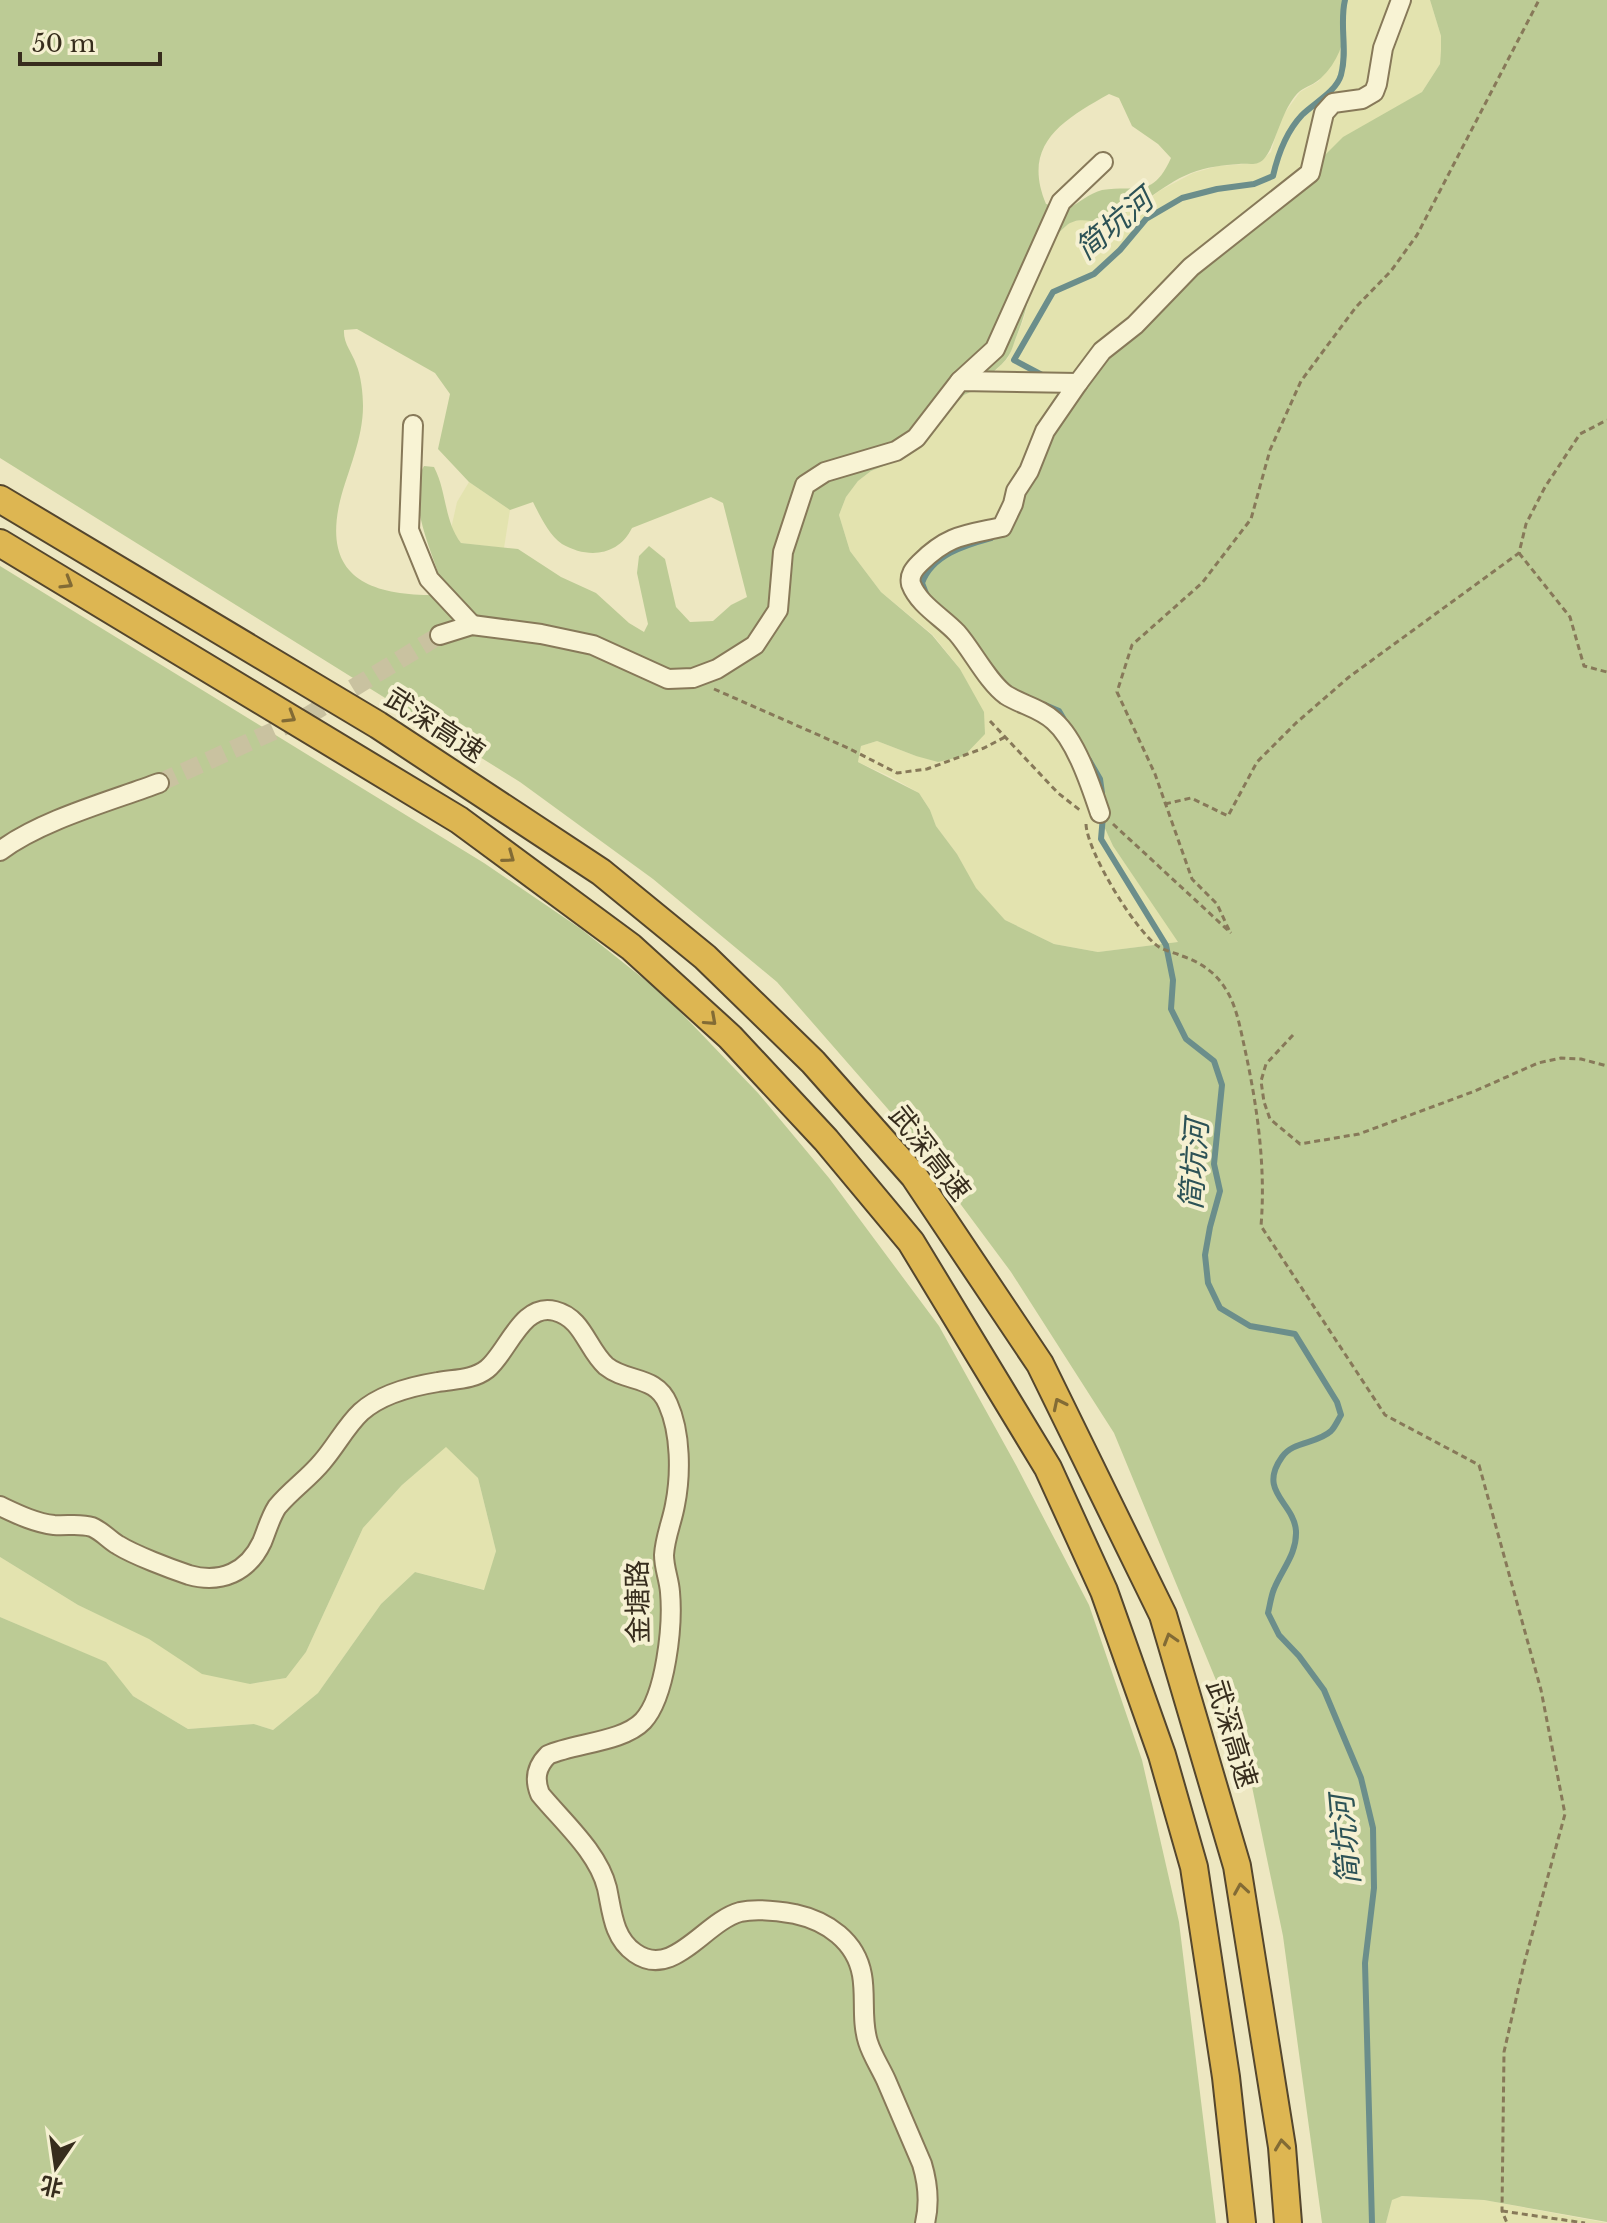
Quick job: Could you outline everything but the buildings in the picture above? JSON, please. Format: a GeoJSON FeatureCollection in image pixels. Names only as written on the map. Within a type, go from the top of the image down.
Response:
{"type":"FeatureCollection","features":[{"type":"Feature","properties":{"kind":"highway","name":"武深高速"},"geometry":{"type":"LineString","coordinates":[[0,499],[378,725],[601,872],[716,967],[813,1062],[914,1176],[1040,1364],[1163,1615],[1237,1866],[1282,2147],[1288,2223]]}},
{"type":"Feature","properties":{"kind":"highway"},"geometry":{"type":"LineString","coordinates":[[0,543],[459,820],[631,947],[730,1037],[826,1140],[911,1242],[1048,1468],[1104,1591],[1162,1755],[1194,1867],[1226,2077],[1242,2223]]}},
{"type":"Feature","properties":{"kind":"street"},"geometry":{"type":"LineString","coordinates":[[1100,813],[1092,787],[1069,739],[1055,722],[1032,706],[1005,694],[956,632],[927,606],[910,581],[911,574],[944,542],[963,534],[1002,527],[1045,431],[1102,351],[1135,325],[1191,267],[1310,173],[1324,113],[1333,103],[1362,99],[1374,92],[1383,48],[1401,0]]}},
{"type":"Feature","properties":{"kind":"street"},"geometry":{"type":"LineString","coordinates":[[440,635],[472,625],[541,634],[593,645],[668,679],[693,678],[717,669],[755,645],[778,610],[783,552],[805,485],[825,472],[896,451],[916,438],[960,381],[995,349],[1061,202],[1103,162]]}},
{"type":"Feature","properties":{"kind":"street"},"geometry":{"type":"LineString","coordinates":[[960,381],[1078,383]]}},
{"type":"Feature","properties":{"kind":"street"},"geometry":{"type":"LineString","coordinates":[[413,425],[409,530],[429,579],[472,625]]}},
{"type":"Feature","properties":{"kind":"street"},"geometry":{"type":"LineString","coordinates":[[0,851],[28,835],[159,783]]}},
{"type":"Feature","properties":{"kind":"street","name":"金塘路"},"geometry":{"type":"LineString","coordinates":[[0,1506],[39,1522],[93,1527],[122,1547],[190,1575],[225,1577],[245,1566],[254,1556],[275,1510],[294,1487],[319,1466],[364,1409],[399,1392],[476,1375],[489,1368],[535,1312],[552,1310],[566,1315],[577,1324],[598,1358],[609,1369],[657,1387],[662,1392],[676,1433],[678,1488],[664,1551],[664,1566],[670,1586],[670,1631],[666,1664],[653,1705],[645,1719],[633,1729],[548,1755],[536,1773],[540,1794],[592,1858],[606,1887],[611,1918],[627,1947],[636,1955],[658,1961],[670,1958],[723,1919],[756,1910],[805,1917],[831,1927],[842,1937],[855,1953],[862,1975],[867,2040],[922,2164],[929,2200],[925,2223]]}},
{"type":"Feature","properties":{"kind":"path"},"geometry":{"type":"LineString","coordinates":[[1115,826],[1231,933],[1217,904],[1192,879],[1155,774],[1117,692],[1132,645],[1202,583],[1251,519],[1270,450],[1301,381],[1356,307],[1391,271],[1417,235],[1539,0]]}},
{"type":"Feature","properties":{"kind":"path"},"geometry":{"type":"LineString","coordinates":[[1165,804],[1191,798],[1228,816],[1257,762],[1296,723],[1349,677],[1519,553],[1526,524],[1545,487],[1580,434],[1607,420]]}},
{"type":"Feature","properties":{"kind":"path"},"geometry":{"type":"LineString","coordinates":[[1519,553],[1570,617],[1584,666],[1607,672]]}},
{"type":"Feature","properties":{"kind":"path"},"geometry":{"type":"LineString","coordinates":[[693,678],[897,773],[927,769],[1005,737]]}},
{"type":"Feature","properties":{"kind":"path"},"geometry":{"type":"LineString","coordinates":[[990,721],[1068,802],[1087,815],[1087,833],[1102,867],[1134,920],[1159,947],[1212,971],[1227,990],[1239,1023],[1256,1102],[1263,1202],[1261,1226],[1385,1415],[1479,1465],[1541,1690],[1565,1814],[1524,1964],[1504,2052],[1502,2211],[1507,2223]]}},
{"type":"Feature","properties":{"kind":"path"},"geometry":{"type":"LineString","coordinates":[[1293,1035],[1266,1064],[1261,1081],[1270,1119],[1300,1144],[1359,1134],[1475,1091],[1538,1063],[1571,1058],[1607,1066]]}},
{"type":"Feature","properties":{"kind":"path"},"geometry":{"type":"LineString","coordinates":[[1256,1102],[1264,1102]]}},
{"type":"Feature","properties":{"kind":"path"},"geometry":{"type":"LineString","coordinates":[[1502,2211],[1585,2223]]}},
{"type":"Feature","properties":{"kind":"green space"},"geometry":{"type":"Polygon","coordinates":[[[0,0],[1343,0],[1344,32],[1335,61],[1321,78],[1293,99],[1264,159],[1256,164],[1197,171],[1169,184],[1118,217],[1101,222],[1076,221],[1066,226],[1046,250],[1040,263],[1010,353],[990,375],[1081,374],[1304,176],[1343,137],[1422,92],[1440,64],[1441,36],[1430,0],[1607,0],[1607,2222],[1484,2200],[1402,2196],[1392,2200],[1386,2223],[1322,2223],[1283,1936],[1244,1748],[1114,1433],[1011,1272],[901,1124],[777,982],[653,879],[520,782],[0,458],[0,0]],[[1109,94],[1062,124],[1051,136],[1039,165],[1046,204],[1068,209],[1102,190],[1150,185],[1164,171],[1171,158],[1158,144],[1132,126],[1119,98],[1109,94]],[[357,329],[344,330],[359,374],[363,401],[361,430],[340,501],[336,526],[338,546],[344,562],[354,575],[385,590],[429,595],[440,578],[419,507],[419,478],[424,466],[434,467],[451,525],[461,543],[518,549],[561,577],[596,593],[629,623],[644,632],[648,624],[637,573],[639,556],[649,546],[665,559],[676,607],[690,622],[713,621],[731,605],[747,597],[723,503],[711,497],[632,528],[619,544],[602,552],[572,549],[553,536],[533,502],[510,510],[469,482],[438,449],[450,394],[435,373],[357,329]],[[1049,389],[975,390],[964,395],[906,457],[871,471],[858,481],[846,497],[839,515],[850,551],[881,592],[932,635],[960,669],[984,712],[985,734],[964,756],[938,762],[877,741],[861,746],[858,762],[919,793],[936,826],[957,854],[976,888],[1005,920],[1054,944],[1098,952],[1178,942],[1113,846],[1053,723],[1003,696],[910,587],[922,557],[1001,523],[1063,393],[1049,389]]]}},
{"type":"Feature","properties":{"kind":"green space"},"geometry":{"type":"Polygon","coordinates":[[[1343,0],[1430,0],[1441,36],[1440,64],[1422,92],[1304,176],[1081,374],[990,376],[1008,358],[1048,243],[1070,222],[1087,219],[1102,222],[1140,206],[1159,191],[1193,173],[1218,166],[1258,163],[1271,152],[1281,118],[1300,92],[1319,81],[1346,15],[1343,0]]]}},
{"type":"Feature","properties":{"kind":"green space"},"geometry":{"type":"Polygon","coordinates":[[[975,390],[1061,390],[1063,394],[1032,709],[1067,742],[1113,846],[1179,942],[1098,952],[1054,944],[1005,920],[976,889],[919,793],[858,762],[861,746],[877,741],[916,756],[971,690],[960,669],[933,635],[881,592],[850,551],[839,515],[846,497],[858,481],[871,471],[906,457],[954,403],[975,390]]]}},
{"type":"Feature","properties":{"kind":"green space"},"geometry":{"type":"Polygon","coordinates":[[[469,482],[510,510],[504,548],[461,543],[451,529],[457,502],[469,482]]]}},
{"type":"Feature","properties":{"kind":"green space"},"geometry":{"type":"Polygon","coordinates":[[[0,566],[484,863],[581,929],[664,995],[758,1093],[829,1178],[939,1326],[1089,1605],[1142,1760],[1179,1922],[1216,2223],[0,2223],[0,1617],[106,1662],[133,1696],[188,1729],[254,1724],[273,1730],[318,1693],[381,1604],[415,1572],[484,1590],[496,1551],[478,1478],[446,1447],[402,1485],[363,1528],[306,1652],[286,1678],[250,1684],[202,1674],[149,1639],[78,1605],[0,1557],[0,566]]]}},
{"type":"Feature","properties":{"kind":"green space"},"geometry":{"type":"Polygon","coordinates":[[[446,1446],[478,1478],[496,1551],[485,1590],[415,1572],[381,1604],[318,1693],[273,1730],[254,1724],[188,1729],[133,1696],[105,1662],[0,1617],[0,1557],[78,1605],[250,1684],[286,1678],[306,1652],[363,1528],[402,1485],[446,1446]]]}},
{"type":"Feature","properties":{"kind":"green space"},"geometry":{"type":"Polygon","coordinates":[[[1402,2196],[1484,2200],[1607,2223],[1386,2223],[1392,2199],[1402,2196]]]}},
{"type":"Feature","properties":{"kind":"waterway","name":"简坑河"},"geometry":{"type":"LineString","coordinates":[[1042,375],[1014,360],[1053,292],[1094,274],[1120,250],[1146,219],[1182,198],[1254,184],[1273,176],[1291,129],[1334,87],[1341,75],[1345,0]]}},
{"type":"Feature","properties":{"kind":"waterway","name":"简坑河"},"geometry":{"type":"LineString","coordinates":[[927,596],[922,583],[933,565],[960,548],[991,538]]}},
{"type":"Feature","properties":{"kind":"waterway","name":"简坑河"},"geometry":{"type":"LineString","coordinates":[[1045,705],[1059,711],[1066,723]]}},
{"type":"Feature","properties":{"kind":"waterway","name":"简坑河"},"geometry":{"type":"LineString","coordinates":[[1089,760],[1100,779],[1102,793]]}},
{"type":"Feature","properties":{"kind":"waterway","name":"简坑河"},"geometry":{"type":"LineString","coordinates":[[1103,816],[1101,839],[1166,945],[1173,980],[1171,1009],[1186,1039],[1214,1061],[1222,1085],[1214,1164],[1220,1191],[1205,1255],[1208,1283],[1220,1308],[1250,1326],[1295,1334],[1337,1402],[1341,1415],[1325,1435],[1287,1452],[1275,1469],[1275,1488],[1294,1521],[1296,1539],[1273,1592],[1268,1613],[1279,1635],[1324,1690],[1361,1778],[1373,1828],[1374,1888],[1365,1963],[1372,2223]]}},
{"type":"Feature","properties":{"kind":"tunnel"},"geometry":{"type":"LineString","coordinates":[[159,783],[309,715],[440,635]]}}]}
